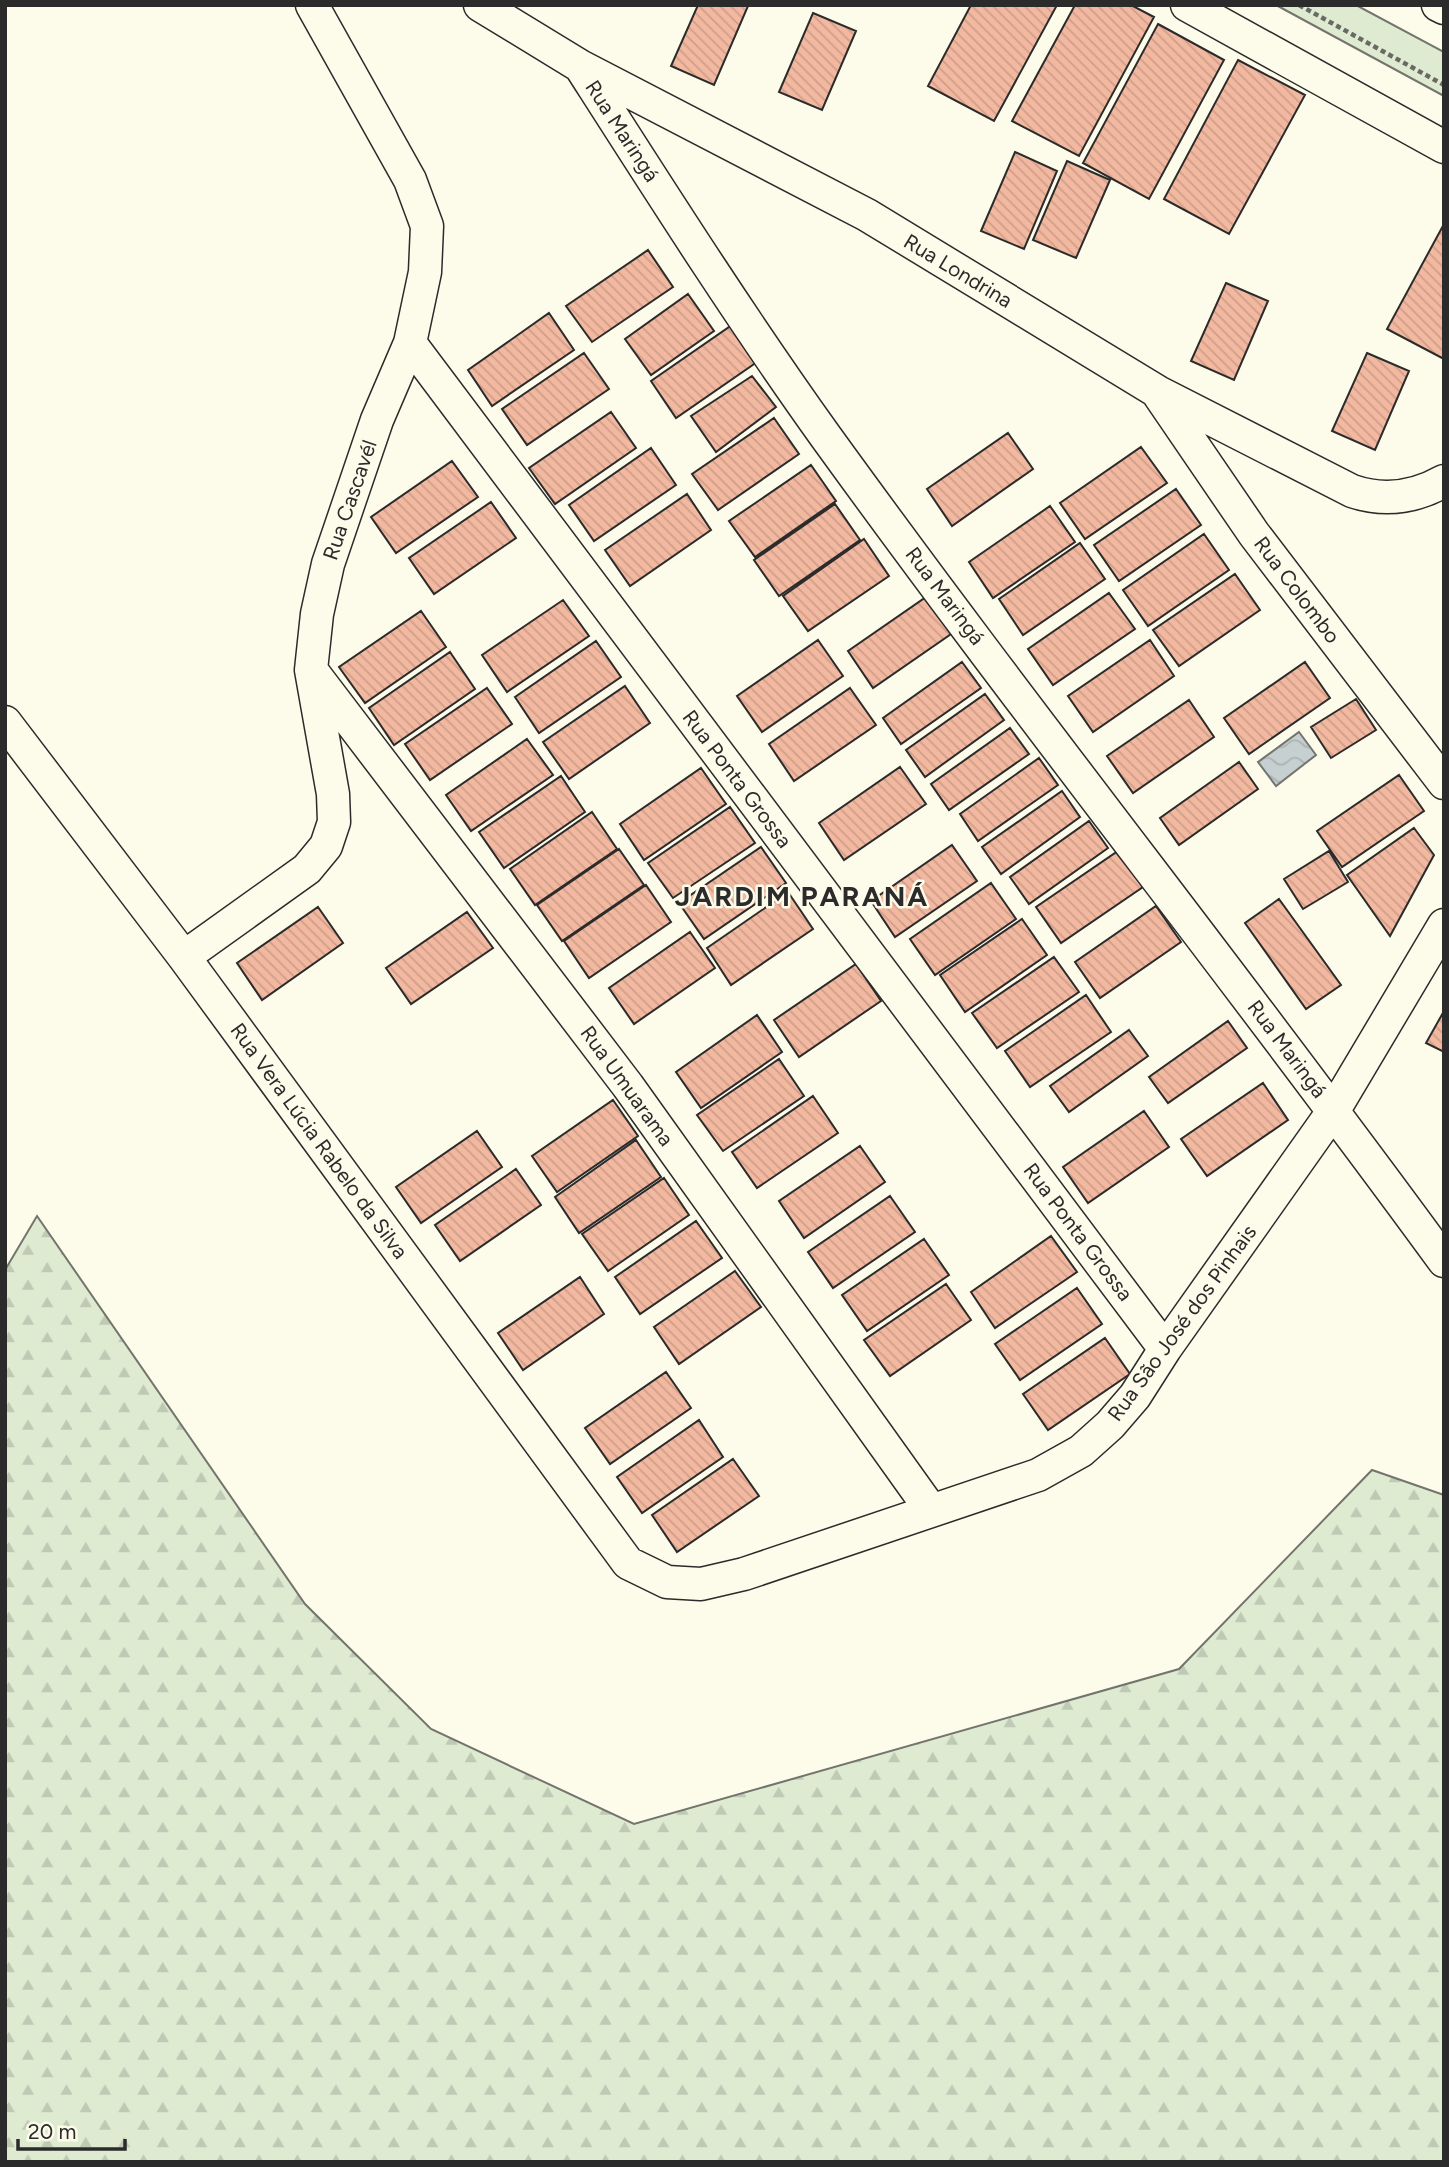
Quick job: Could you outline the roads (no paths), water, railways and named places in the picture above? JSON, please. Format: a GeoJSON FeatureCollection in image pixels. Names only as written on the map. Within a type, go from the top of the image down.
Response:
{"type":"FeatureCollection","features":[{"type":"Feature","properties":{"kind":"street","name":"Rua Cascavél"},"geometry":{"type":"LineString","coordinates":[[184,957],[307,869],[326,846],[334,822],[333,794],[311,670],[317,614],[328,564],[377,420],[410,343],[425,272],[427,226],[410,180],[312,5]]}},
{"type":"Feature","properties":{"kind":"street","name":"Rua Londrina"},"geometry":{"type":"LineString","coordinates":[[480,5],[580,66],[867,215],[1157,392],[1352,491],[1369,497],[1389,498],[1412,495],[1444,481]]}},
{"type":"Feature","properties":{"kind":"street"},"geometry":{"type":"LineString","coordinates":[[1187,5],[1444,147]]}},
{"type":"Feature","properties":{"kind":"street"},"geometry":{"type":"LineString","coordinates":[[1438,5],[1444,8]]}},
{"type":"Feature","properties":{"kind":"street","name":"Rua Maringá"},"geometry":{"type":"LineString","coordinates":[[580,66],[683,227],[825,435],[1334,1110],[1444,1261]]}},
{"type":"Feature","properties":{"kind":"street","name":"Rua Ponta Grossa"},"geometry":{"type":"LineString","coordinates":[[410,343],[1165,1349]]}},
{"type":"Feature","properties":{"kind":"street","name":"Rua Colombo"},"geometry":{"type":"LineString","coordinates":[[1157,392],[1254,534],[1444,783]]}},
{"type":"Feature","properties":{"kind":"street","name":"Rua Umuarama"},"geometry":{"type":"LineString","coordinates":[[311,670],[628,1086],[931,1510]]}},
{"type":"Feature","properties":{"kind":"street","name":"Rua Vera Lúcia Rabelo da Silva"},"geometry":{"type":"LineString","coordinates":[[5,722],[184,957],[628,1563]]}},
{"type":"Feature","properties":{"kind":"street","name":"Rua São José dos Pinhais"},"geometry":{"type":"LineString","coordinates":[[628,1563],[667,1582],[701,1584],[744,1574],[1038,1475],[1080,1451],[1110,1425],[1135,1396],[1165,1349],[1334,1110],[1444,925]]}},
{"type":"Feature","properties":{"kind":"water"},"geometry":{"type":"Polygon","coordinates":[[[1299,732],[1316,755],[1276,786],[1258,762],[1299,732]]]}},
{"type":"Feature","properties":{"kind":"district","name":"JARDIM PARANÁ"},"geometry":{"type":"Point","coordinates":[802,896]}}]}
